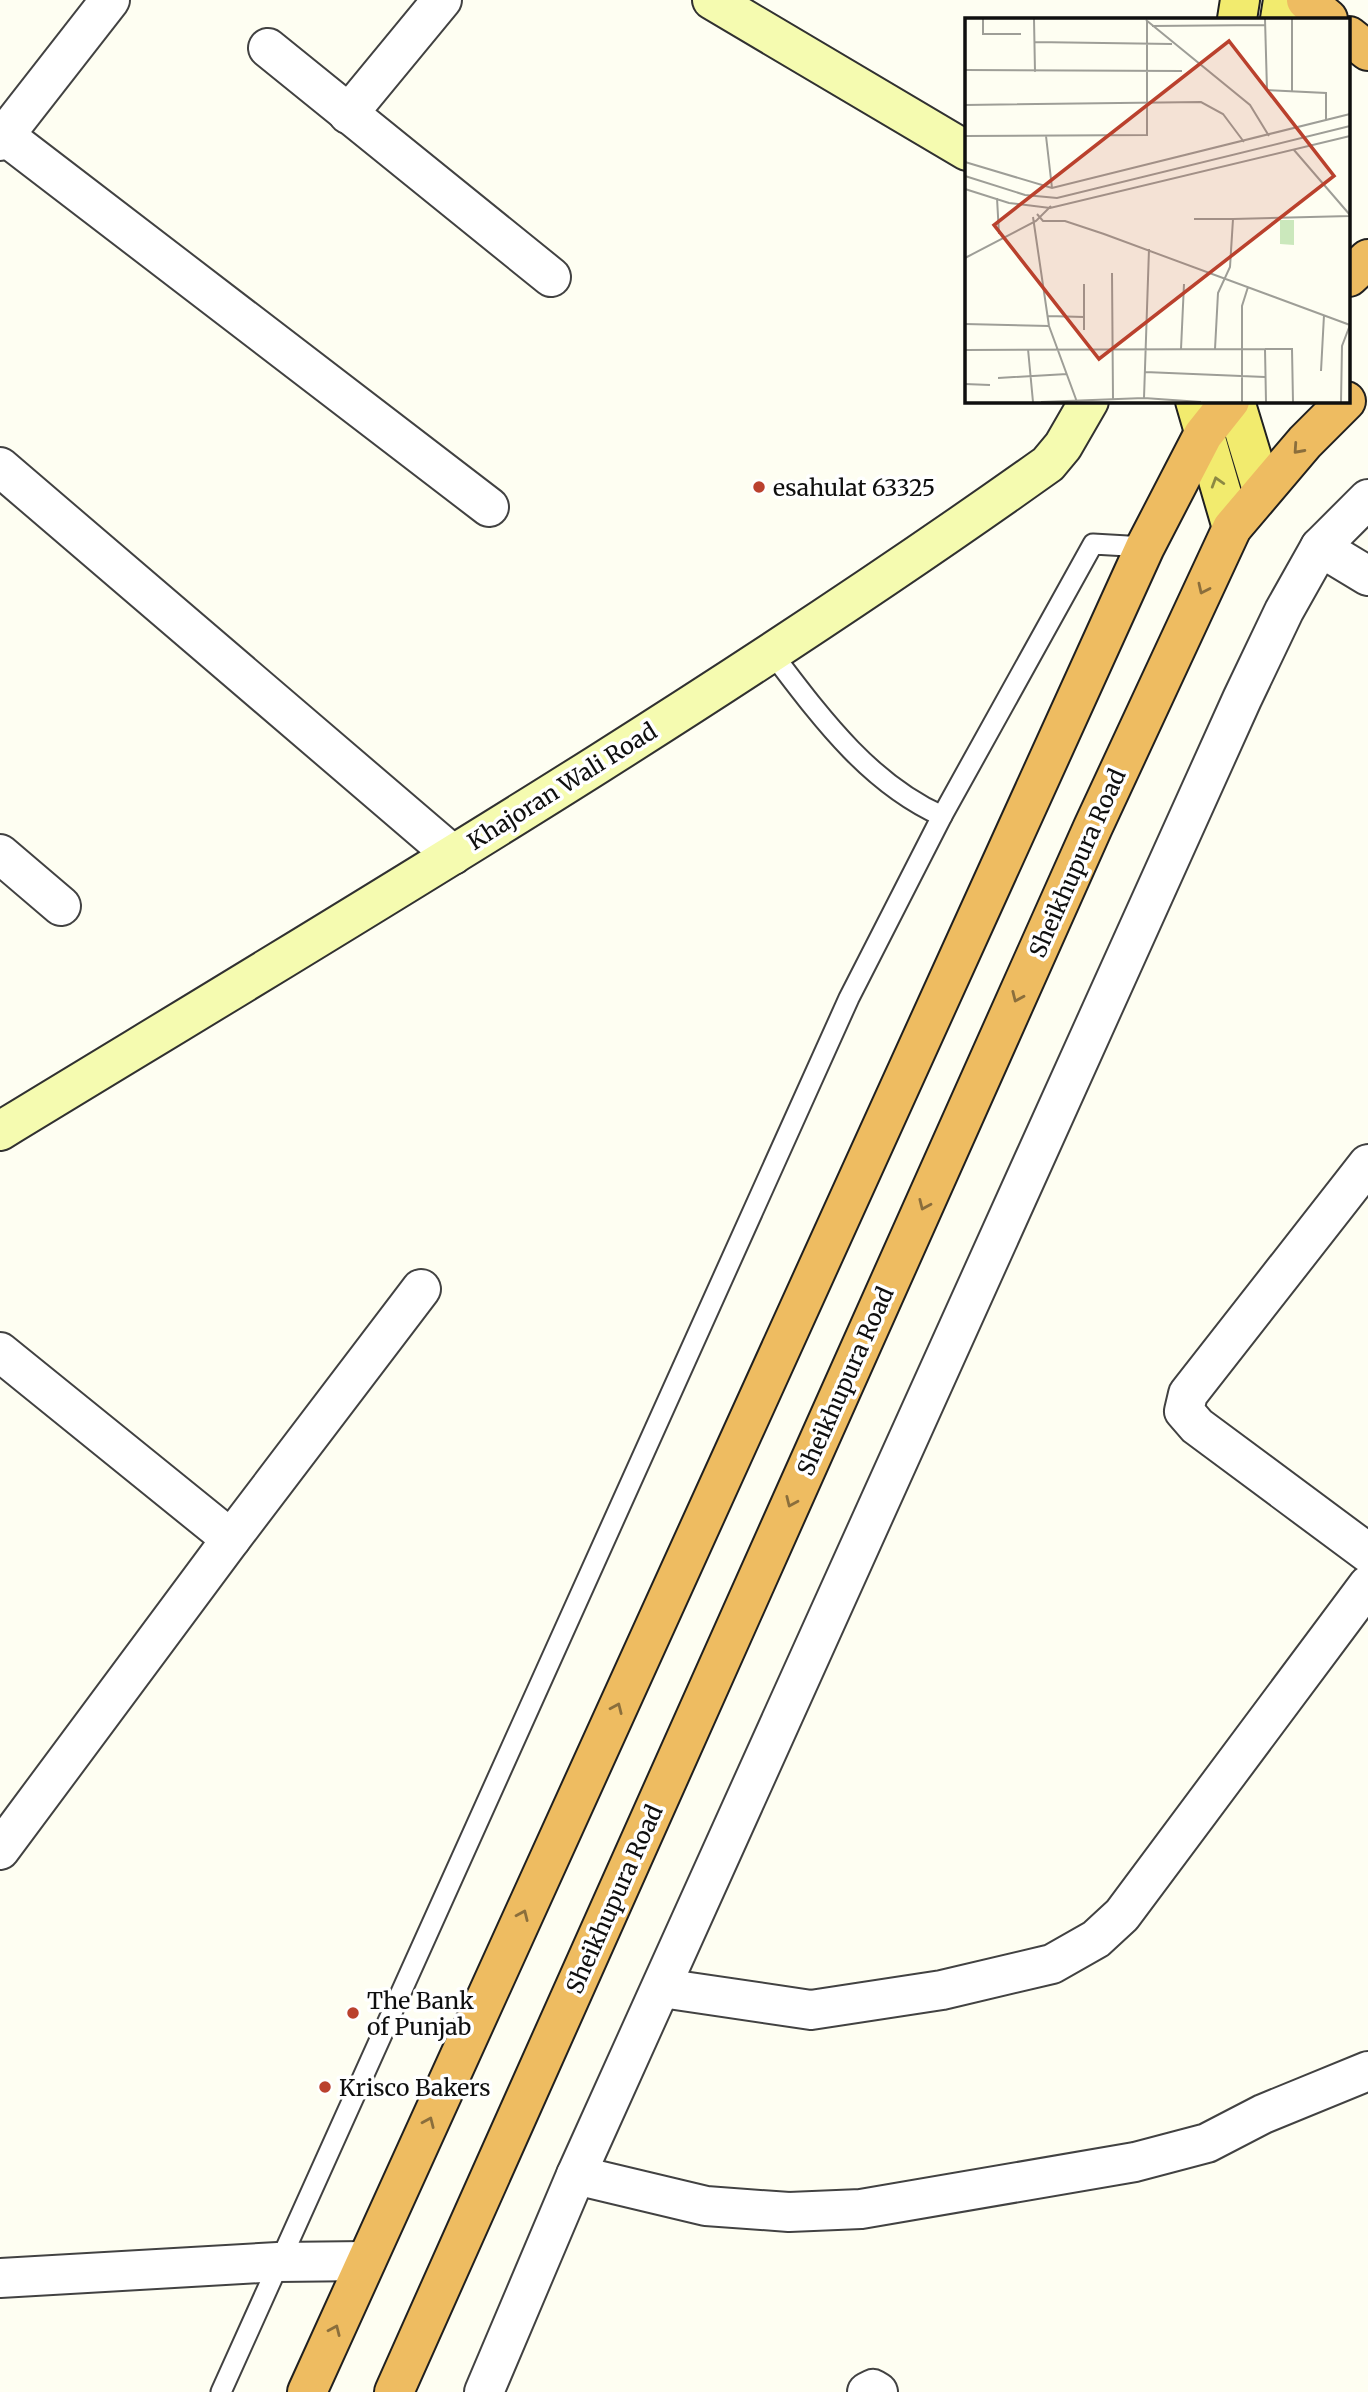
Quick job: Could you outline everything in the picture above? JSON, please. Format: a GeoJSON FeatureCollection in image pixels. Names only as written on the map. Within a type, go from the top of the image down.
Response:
{"type":"FeatureCollection","features":[{"type":"Feature","properties":{"kind":"highway"},"geometry":{"type":"LineString","coordinates":[[1306,0],[1327,18]]}},
{"type":"Feature","properties":{"kind":"highway"},"geometry":{"type":"LineString","coordinates":[[1350,37],[1368,51]]}},
{"type":"Feature","properties":{"kind":"highway"},"geometry":{"type":"LineString","coordinates":[[1350,276],[1368,259]]}},
{"type":"Feature","properties":{"kind":"highway","name":"Sheikhupura Road"},"geometry":{"type":"LineString","coordinates":[[1350,396],[1368,381]]}},
{"type":"Feature","properties":{"kind":"highway"},"geometry":{"type":"LineString","coordinates":[[307,2392],[1144,547],[1199,418],[1231,402]]}},
{"type":"Feature","properties":{"kind":"highway","name":"Sheikhupura Road"},"geometry":{"type":"LineString","coordinates":[[394,2392],[1087,840],[1232,528],[1262,489],[1344,402]]}},
{"type":"Feature","properties":{"kind":"main road"},"geometry":{"type":"LineString","coordinates":[[1237,18],[1240,0]]}},
{"type":"Feature","properties":{"kind":"main road"},"geometry":{"type":"LineString","coordinates":[[1280,18],[1283,0]]}},
{"type":"Feature","properties":{"kind":"main road"},"geometry":{"type":"LineString","coordinates":[[1233,402],[1262,489]]}},
{"type":"Feature","properties":{"kind":"main road"},"geometry":{"type":"LineString","coordinates":[[1199,418],[1232,528]]}},
{"type":"Feature","properties":{"kind":"street"},"geometry":{"type":"LineString","coordinates":[[110,0],[1,136],[489,507]]}},
{"type":"Feature","properties":{"kind":"street"},"geometry":{"type":"LineString","coordinates":[[348,114],[442,0]]}},
{"type":"Feature","properties":{"kind":"street"},"geometry":{"type":"LineString","coordinates":[[712,0],[965,150]]}},
{"type":"Feature","properties":{"kind":"street"},"geometry":{"type":"LineString","coordinates":[[268,48],[551,277]]}},
{"type":"Feature","properties":{"kind":"street","name":"Khajoran Wali Road"},"geometry":{"type":"LineString","coordinates":[[0,1131],[453,855],[771,652],[1048,464],[1063,446],[1088,402]]}},
{"type":"Feature","properties":{"kind":"street"},"geometry":{"type":"LineString","coordinates":[[0,467],[453,855]]}},
{"type":"Feature","properties":{"kind":"street"},"geometry":{"type":"LineString","coordinates":[[484,2392],[576,2175],[1242,699],[1284,611],[1320,547],[1368,499]]}},
{"type":"Feature","properties":{"kind":"street"},"geometry":{"type":"LineString","coordinates":[[1320,547],[1368,576]]}},
{"type":"Feature","properties":{"kind":"street"},"geometry":{"type":"LineString","coordinates":[[0,854],[61,905]]}},
{"type":"Feature","properties":{"kind":"street"},"geometry":{"type":"LineString","coordinates":[[1368,1164],[1188,1395],[1184,1411],[1198,1426],[1368,1553]]}},
{"type":"Feature","properties":{"kind":"street"},"geometry":{"type":"LineString","coordinates":[[0,1850],[421,1289]]}},
{"type":"Feature","properties":{"kind":"street"},"geometry":{"type":"LineString","coordinates":[[0,1353],[231,1539]]}},
{"type":"Feature","properties":{"kind":"street"},"geometry":{"type":"LineString","coordinates":[[662,1988],[811,2010],[942,1990],[1052,1964],[1097,1939],[1122,1915],[1368,1586]]}},
{"type":"Feature","properties":{"kind":"street"},"geometry":{"type":"LineString","coordinates":[[576,2175],[706,2206],[789,2212],[861,2209],[1135,2162],[1207,2143],[1263,2114],[1368,2071]]}},
{"type":"Feature","properties":{"kind":"street"},"geometry":{"type":"LineString","coordinates":[[0,2278],[278,2262],[366,2261]]}},
{"type":"Feature","properties":{"kind":"street"},"geometry":{"type":"LineString","coordinates":[[867,2392],[873,2389],[878,2392]]}},
{"type":"Feature","properties":{"kind":"lane"},"geometry":{"type":"LineString","coordinates":[[221,2392],[849,998],[942,816],[1093,544],[1144,547]]}},
{"type":"Feature","properties":{"kind":"lane"},"geometry":{"type":"LineString","coordinates":[[771,652],[839,739],[918,805],[942,816]]}},
{"type":"Feature","properties":{"kind":"place","name":"esahulat 63325"},"geometry":{"type":"Point","coordinates":[759,487]}},
{"type":"Feature","properties":{"kind":"place","name":"The Bank of Punjab"},"geometry":{"type":"Point","coordinates":[353,2013]}},
{"type":"Feature","properties":{"kind":"place","name":"Krisco Bakers"},"geometry":{"type":"Point","coordinates":[325,2087]}}]}
